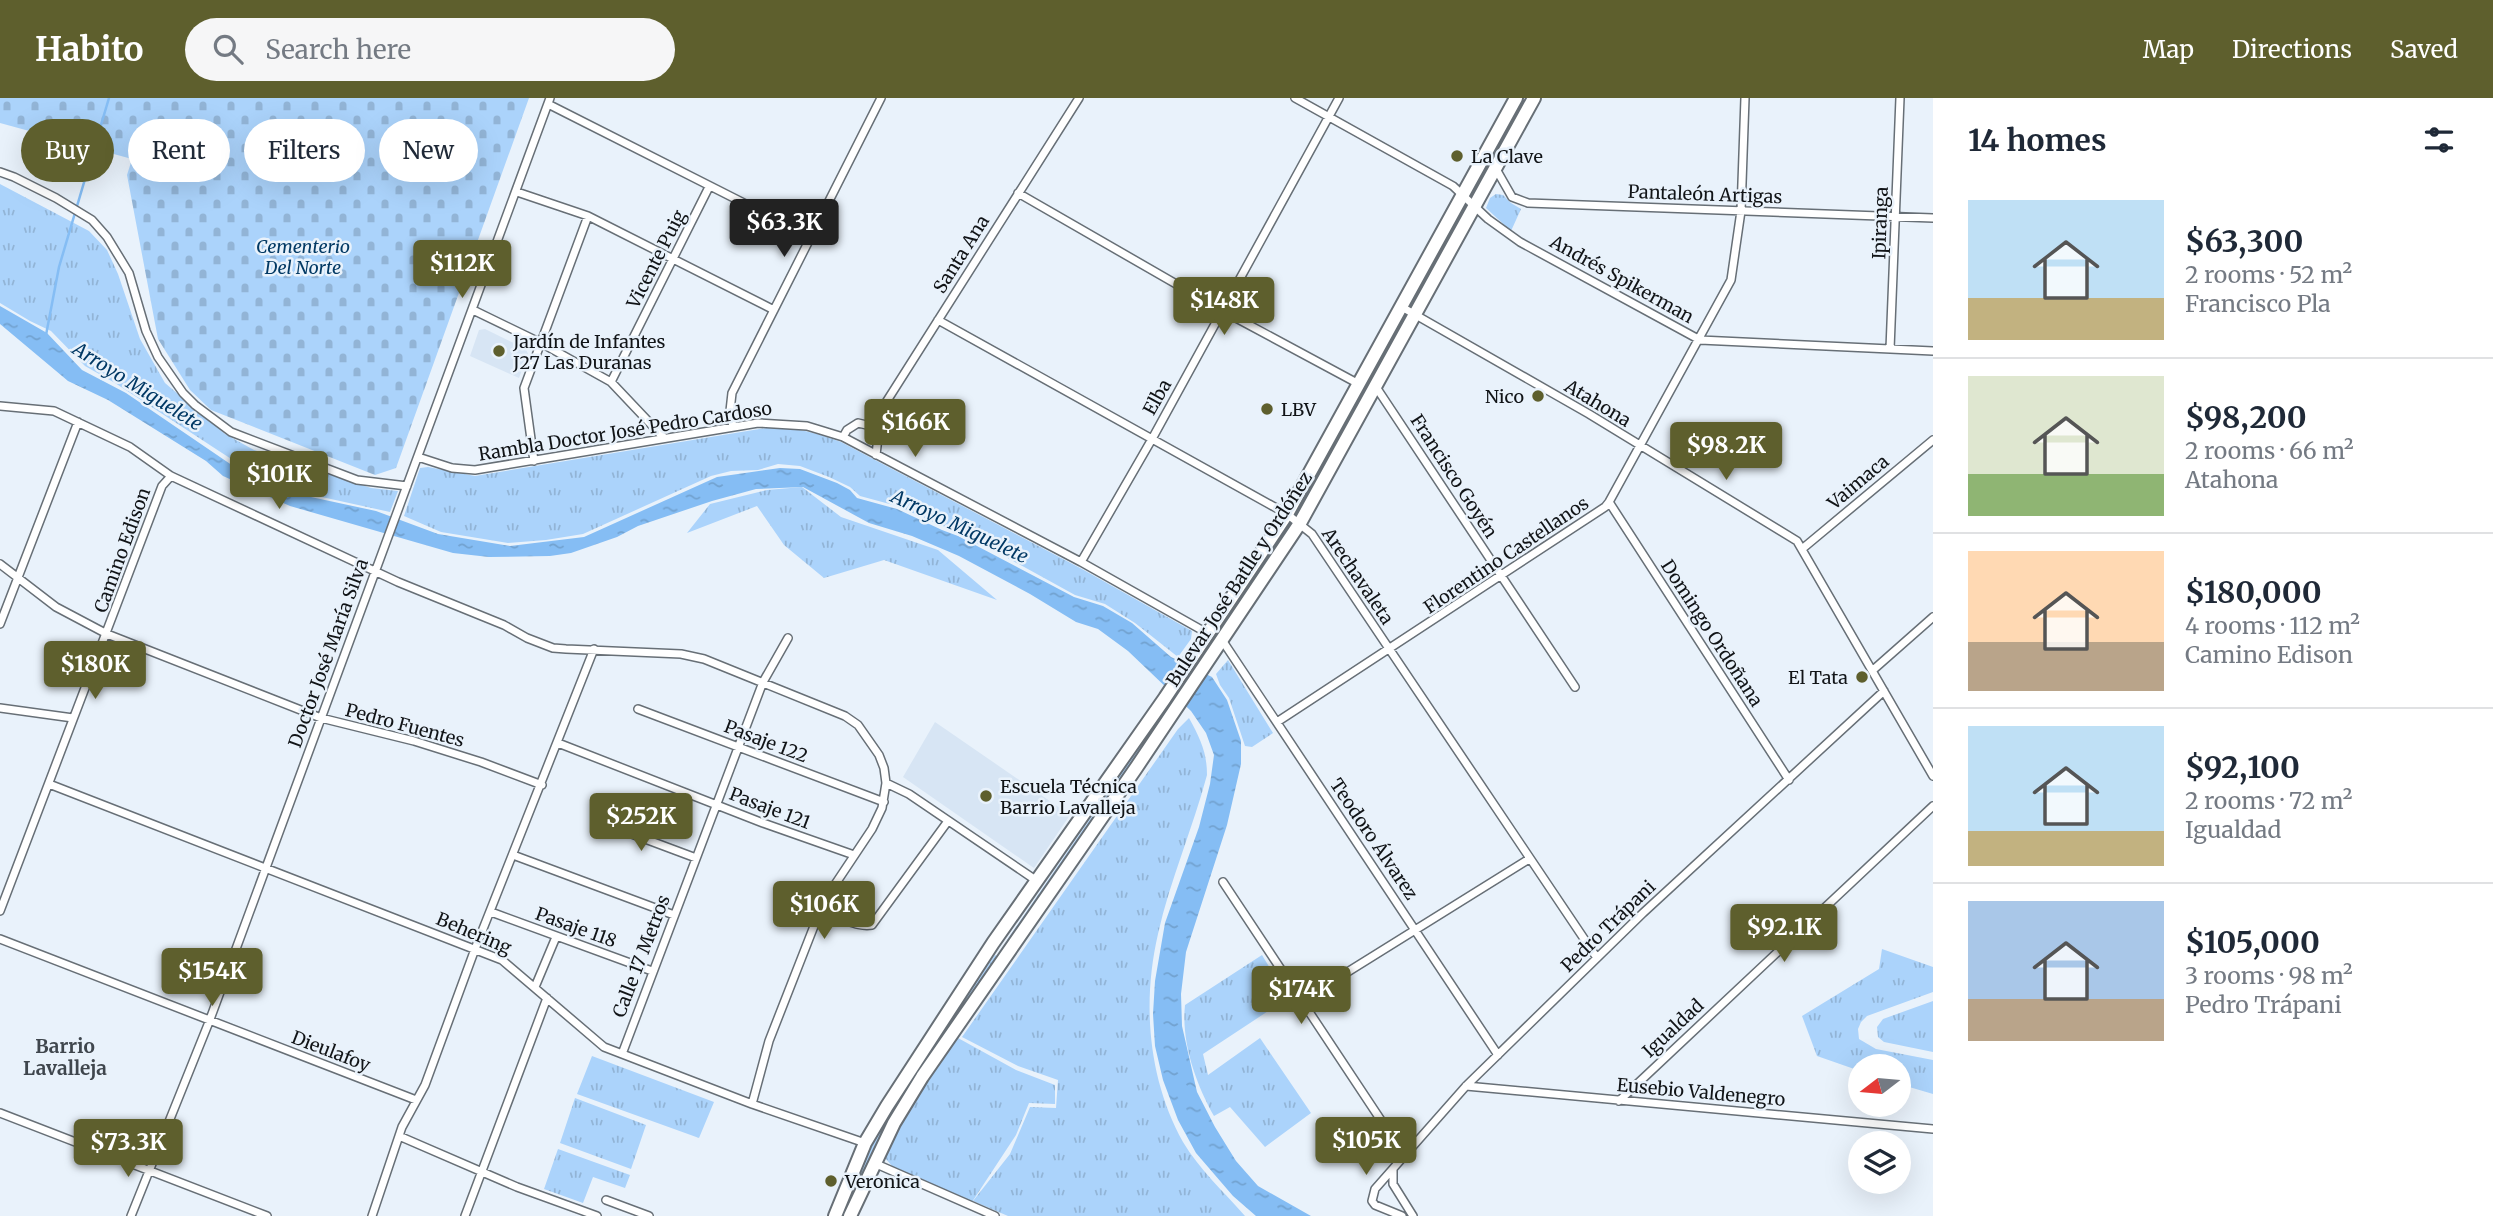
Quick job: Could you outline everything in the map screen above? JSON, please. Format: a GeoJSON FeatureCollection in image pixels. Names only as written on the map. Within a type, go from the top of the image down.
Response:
{"type":"FeatureCollection","features":[{"type":"Feature","properties":{"kind":"main road","name":"Bulevar José Batlle y Ordóñez"},"geometry":{"type":"LineString","coordinates":[[835,1216],[865,1143],[887,1106],[993,943],[1165,698],[1287,514],[1516,98]]}},
{"type":"Feature","properties":{"kind":"main road","name":"Bulevar José Batlle y Ordóñez"},"geometry":{"type":"LineString","coordinates":[[850,1216],[894,1123],[922,1077],[1176,709],[1300,523],[1534,98]]}},
{"type":"Feature","properties":{"kind":"street"},"geometry":{"type":"LineString","coordinates":[[733,427],[730,411],[732,393],[881,98]]}},
{"type":"Feature","properties":{"kind":"street","name":"Santa Ana"},"geometry":{"type":"LineString","coordinates":[[871,426],[1079,98]]}},
{"type":"Feature","properties":{"kind":"street"},"geometry":{"type":"LineString","coordinates":[[1295,98],[1453,186],[1476,207]]}},
{"type":"Feature","properties":{"kind":"street","name":"Elba"},"geometry":{"type":"LineString","coordinates":[[1082,562],[1153,439],[1339,98]]}},
{"type":"Feature","properties":{"kind":"street"},"geometry":{"type":"LineString","coordinates":[[1609,502],[1731,280],[1741,211],[1745,98]]}},
{"type":"Feature","properties":{"kind":"street","name":"Ipiranga"},"geometry":{"type":"LineString","coordinates":[[1890,349],[1900,98]]}},
{"type":"Feature","properties":{"kind":"street"},"geometry":{"type":"LineString","coordinates":[[549,101],[709,187],[811,237]]}},
{"type":"Feature","properties":{"kind":"street","name":"Doctor José María Silva"},"geometry":{"type":"LineString","coordinates":[[131,1216],[209,1022],[549,101]]}},
{"type":"Feature","properties":{"kind":"street","name":"Pantaleón Artigas"},"geometry":{"type":"LineString","coordinates":[[1495,168],[1508,192],[1521,202],[1933,218]]}},
{"type":"Feature","properties":{"kind":"street"},"geometry":{"type":"LineString","coordinates":[[0,172],[56,198],[92,220],[116,250],[129,273],[146,331],[158,357],[183,393],[195,405],[231,432],[357,480],[407,486]]}},
{"type":"Feature","properties":{"kind":"street","name":"Vicente Puig"},"geometry":{"type":"LineString","coordinates":[[611,382],[709,187]]}},
{"type":"Feature","properties":{"kind":"street"},"geometry":{"type":"LineString","coordinates":[[517,192],[588,216],[774,310]]}},
{"type":"Feature","properties":{"kind":"street"},"geometry":{"type":"LineString","coordinates":[[1018,193],[1357,383]]}},
{"type":"Feature","properties":{"kind":"street","name":"Andrés Spikerman"},"geometry":{"type":"LineString","coordinates":[[1476,207],[1520,242],[1700,340],[1933,351]]}},
{"type":"Feature","properties":{"kind":"street"},"geometry":{"type":"LineString","coordinates":[[534,461],[524,388],[588,216]]}},
{"type":"Feature","properties":{"kind":"street","name":"Atahona"},"geometry":{"type":"LineString","coordinates":[[1400,306],[1589,414],[1797,541],[1933,776]]}},
{"type":"Feature","properties":{"kind":"street"},"geometry":{"type":"LineString","coordinates":[[473,310],[541,343],[611,382],[663,438]]}},
{"type":"Feature","properties":{"kind":"street","name":"Arechavaleta"},"geometry":{"type":"LineString","coordinates":[[938,320],[1287,514],[1312,534],[1597,958]]}},
{"type":"Feature","properties":{"kind":"street","name":"Francisco Goyén"},"geometry":{"type":"LineString","coordinates":[[1376,387],[1575,688]]}},
{"type":"Feature","properties":{"kind":"street"},"geometry":{"type":"LineString","coordinates":[[0,406],[54,411],[130,447],[171,476],[420,592],[504,625],[553,648],[681,654],[704,659],[836,711],[858,725],[873,743],[884,768],[884,802],[872,829],[826,900],[819,916],[769,1041],[752,1104]]}},
{"type":"Feature","properties":{"kind":"street"},"geometry":{"type":"LineString","coordinates":[[0,624],[78,422]]}},
{"type":"Feature","properties":{"kind":"street","name":"Rambla Doctor José Pedro Cardoso"},"geometry":{"type":"LineString","coordinates":[[418,457],[463,470],[534,461],[758,423],[790,423],[815,428],[843,437],[1082,562],[1207,633]]}},
{"type":"Feature","properties":{"kind":"street"},"geometry":{"type":"LineString","coordinates":[[843,437],[847,430],[858,423],[871,426],[878,437],[876,455]]}},
{"type":"Feature","properties":{"kind":"street","name":"Vaimaca"},"geometry":{"type":"LineString","coordinates":[[1802,549],[1933,440]]}},
{"type":"Feature","properties":{"kind":"street","name":"Camino Edison"},"geometry":{"type":"LineString","coordinates":[[0,911],[162,486],[171,476]]}},
{"type":"Feature","properties":{"kind":"street","name":"Florentino Castellanos"},"geometry":{"type":"LineString","coordinates":[[1277,722],[1502,577],[1605,508],[1609,502]]}},
{"type":"Feature","properties":{"kind":"street","name":"Domingo Ordoñana"},"geometry":{"type":"LineString","coordinates":[[1609,502],[1789,780]]}},
{"type":"Feature","properties":{"kind":"street","name":"Pedro Fuentes"},"geometry":{"type":"LineString","coordinates":[[0,564],[65,613],[107,634],[321,718],[470,758],[542,785]]}},
{"type":"Feature","properties":{"kind":"street"},"geometry":{"type":"LineString","coordinates":[[1873,670],[1933,617]]}},
{"type":"Feature","properties":{"kind":"street","name":"Calle 17 Metros"},"geometry":{"type":"LineString","coordinates":[[622,1054],[763,682],[788,638]]}},
{"type":"Feature","properties":{"kind":"street","name":"Teodoro Álvarez"},"geometry":{"type":"LineString","coordinates":[[1222,640],[1498,1055]]}},
{"type":"Feature","properties":{"kind":"street"},"geometry":{"type":"LineString","coordinates":[[372,1216],[399,1136],[425,1085],[475,949],[594,649]]}},
{"type":"Feature","properties":{"kind":"street","name":"Pedro Trápani"},"geometry":{"type":"LineString","coordinates":[[1402,1216],[1372,1201],[1375,1189],[1466,1086],[1643,913],[1885,691]]}},
{"type":"Feature","properties":{"kind":"street"},"geometry":{"type":"LineString","coordinates":[[0,708],[73,718]]}},
{"type":"Feature","properties":{"kind":"street","name":"Pasaje 122"},"geometry":{"type":"LineString","coordinates":[[638,709],[884,802]]}},
{"type":"Feature","properties":{"kind":"street","name":"Pasaje 121"},"geometry":{"type":"LineString","coordinates":[[558,743],[763,823],[854,855]]}},
{"type":"Feature","properties":{"kind":"street"},"geometry":{"type":"LineString","coordinates":[[886,783],[909,794],[1037,881]]}},
{"type":"Feature","properties":{"kind":"street","name":"Behering"},"geometry":{"type":"LineString","coordinates":[[49,784],[502,960],[604,1047],[752,1104],[865,1143]]}},
{"type":"Feature","properties":{"kind":"street","name":"Igualdad"},"geometry":{"type":"LineString","coordinates":[[1619,1101],[1933,806]]}},
{"type":"Feature","properties":{"kind":"street"},"geometry":{"type":"LineString","coordinates":[[597,821],[696,858]]}},
{"type":"Feature","properties":{"kind":"street"},"geometry":{"type":"LineString","coordinates":[[826,900],[831,911],[837,916],[861,925],[872,925],[948,821]]}},
{"type":"Feature","properties":{"kind":"street"},"geometry":{"type":"LineString","coordinates":[[513,855],[674,915]]}},
{"type":"Feature","properties":{"kind":"street"},"geometry":{"type":"LineString","coordinates":[[1301,1001],[1529,859]]}},
{"type":"Feature","properties":{"kind":"street"},"geometry":{"type":"LineString","coordinates":[[1223,882],[1404,1156]]}},
{"type":"Feature","properties":{"kind":"street","name":"Pasaje 118"},"geometry":{"type":"LineString","coordinates":[[491,912],[652,971]]}},
{"type":"Feature","properties":{"kind":"street"},"geometry":{"type":"LineString","coordinates":[[819,916],[837,916]]}},
{"type":"Feature","properties":{"kind":"street"},"geometry":{"type":"LineString","coordinates":[[535,987],[556,937]]}},
{"type":"Feature","properties":{"kind":"street","name":"Dieulafoy"},"geometry":{"type":"LineString","coordinates":[[0,939],[416,1100]]}},
{"type":"Feature","properties":{"kind":"street"},"geometry":{"type":"LineString","coordinates":[[993,943],[1008,953]]}},
{"type":"Feature","properties":{"kind":"street"},"geometry":{"type":"LineString","coordinates":[[464,1216],[547,998]]}},
{"type":"Feature","properties":{"kind":"street","name":"Eusebio Valdenegro"},"geometry":{"type":"LineString","coordinates":[[1466,1086],[1933,1129]]}},
{"type":"Feature","properties":{"kind":"street"},"geometry":{"type":"LineString","coordinates":[[0,1114],[267,1216]]}},
{"type":"Feature","properties":{"kind":"street"},"geometry":{"type":"LineString","coordinates":[[399,1136],[571,1212],[597,1216]]}},
{"type":"Feature","properties":{"kind":"street"},"geometry":{"type":"LineString","coordinates":[[874,1163],[995,1216]]}},
{"type":"Feature","properties":{"kind":"street"},"geometry":{"type":"LineString","coordinates":[[1393,1169],[1393,1184],[1413,1216]]}},
{"type":"Feature","properties":{"kind":"street"},"geometry":{"type":"LineString","coordinates":[[606,1200],[649,1216]]}},
{"type":"Feature","properties":{"kind":"shaded area","name":"Jardín de Infantes J27 Las Duranas"},"geometry":{"type":"Polygon","coordinates":[[[485,329],[526,349],[528,354],[519,378],[470,356],[479,330],[485,329]]]}},
{"type":"Feature","properties":{"kind":"shaded area","name":"Escuela Técnica Barrio Lavalleja"},"geometry":{"type":"Polygon","coordinates":[[[935,722],[1070,815],[1034,868],[903,777],[935,722]]]}},
{"type":"Feature","properties":{"kind":"green space","name":"Cementerio Del Norte"},"geometry":{"type":"Polygon","coordinates":[[[0,98],[529,98],[396,468],[375,475],[211,410],[190,390],[158,339],[128,182],[230,182],[230,119],[128,119],[128,158],[114,154],[114,119],[21,119],[21,129],[0,123],[0,98]]]}},
{"type":"Feature","properties":{"kind":"green space"},"geometry":{"type":"Polygon","coordinates":[[[0,184],[89,231],[107,250],[140,339],[165,383],[225,434],[254,450],[371,488],[398,491],[390,512],[299,492],[245,468],[85,366],[51,331],[0,303],[0,184]]]}},
{"type":"Feature","properties":{"kind":"green space"},"geometry":{"type":"Polygon","coordinates":[[[1496,194],[1503,195],[1521,209],[1511,231],[1486,208],[1490,198],[1496,194]]]}},
{"type":"Feature","properties":{"kind":"green space"},"geometry":{"type":"Polygon","coordinates":[[[1403,317],[1406,319],[1305,505],[1302,503],[1403,317]]]}},
{"type":"Feature","properties":{"kind":"green space"},"geometry":{"type":"Polygon","coordinates":[[[772,427],[790,428],[841,442],[1082,569],[1192,631],[1191,639],[1178,657],[1135,623],[1105,604],[1075,595],[959,533],[897,506],[860,496],[850,487],[800,466],[778,464],[758,470],[731,471],[711,476],[583,534],[546,540],[508,543],[441,532],[404,516],[420,468],[428,467],[475,476],[772,427]]]}},
{"type":"Feature","properties":{"kind":"green space"},"geometry":{"type":"Polygon","coordinates":[[[802,487],[841,517],[938,550],[997,600],[884,560],[824,578],[784,545],[757,506],[687,533],[710,504],[767,490],[802,487]]]}},
{"type":"Feature","properties":{"kind":"green space"},"geometry":{"type":"Polygon","coordinates":[[[1228,660],[1273,733],[1252,747],[1245,746],[1229,698],[1216,674],[1228,660]]]}},
{"type":"Feature","properties":{"kind":"green space"},"geometry":{"type":"Polygon","coordinates":[[[1171,701],[1174,702],[1009,941],[1007,940],[1171,701]]]}},
{"type":"Feature","properties":{"kind":"green space"},"geometry":{"type":"Polygon","coordinates":[[[1189,718],[1202,745],[1207,775],[1158,934],[1150,987],[1151,1040],[1162,1093],[1183,1142],[1204,1171],[1245,1216],[1008,1216],[973,1201],[1010,1154],[1030,1107],[1056,1108],[1058,1080],[1018,1066],[962,1037],[1178,729],[1189,718]]]}},
{"type":"Feature","properties":{"kind":"green space"},"geometry":{"type":"Polygon","coordinates":[[[1882,949],[1933,967],[1933,992],[1867,1016],[1858,1029],[1859,1039],[1876,1049],[1902,1054],[1848,1054],[1848,1067],[1817,1056],[1802,1016],[1879,969],[1882,949]]]}},
{"type":"Feature","properties":{"kind":"green space"},"geometry":{"type":"Polygon","coordinates":[[[995,955],[998,957],[886,1128],[846,1216],[841,1216],[861,1166],[893,1107],[995,955]]]}},
{"type":"Feature","properties":{"kind":"green space"},"geometry":{"type":"Polygon","coordinates":[[[1262,955],[1288,998],[1203,1054],[1208,1075],[1260,1038],[1311,1113],[1265,1147],[1230,1107],[1214,1116],[1191,1062],[1184,1019],[1185,1005],[1262,955]]]}},
{"type":"Feature","properties":{"kind":"green space"},"geometry":{"type":"Polygon","coordinates":[[[1933,1001],[1933,1052],[1884,1042],[1878,1037],[1877,1027],[1883,1019],[1933,1001]]]}},
{"type":"Feature","properties":{"kind":"green space"},"geometry":{"type":"Polygon","coordinates":[[[958,1038],[1016,1070],[1055,1085],[1055,1104],[1029,1103],[1016,1135],[972,1202],[892,1166],[886,1159],[905,1115],[958,1038]]]}},
{"type":"Feature","properties":{"kind":"green space"},"geometry":{"type":"Polygon","coordinates":[[[592,1056],[714,1102],[699,1138],[577,1094],[592,1056]]]}},
{"type":"Feature","properties":{"kind":"green space"},"geometry":{"type":"Polygon","coordinates":[[[1911,1056],[1933,1060],[1933,1094],[1911,1088],[1911,1056]]]}},
{"type":"Feature","properties":{"kind":"green space"},"geometry":{"type":"Polygon","coordinates":[[[575,1098],[646,1125],[631,1169],[560,1143],[575,1098]]]}},
{"type":"Feature","properties":{"kind":"green space"},"geometry":{"type":"Polygon","coordinates":[[[558,1149],[630,1175],[625,1188],[593,1177],[583,1203],[544,1189],[558,1149]]]}},
{"type":"Feature","properties":{"kind":"water"},"geometry":{"type":"Polygon","coordinates":[[[0,306],[47,333],[82,370],[126,393],[242,472],[297,494],[376,511],[438,534],[510,546],[584,537],[717,477],[780,468],[800,469],[837,483],[850,490],[857,498],[897,509],[958,536],[1074,597],[1103,606],[1132,623],[1171,657],[1212,677],[1227,700],[1241,741],[1241,764],[1227,825],[1186,952],[1181,994],[1182,1026],[1197,1092],[1236,1161],[1258,1186],[1311,1216],[1256,1216],[1233,1196],[1196,1153],[1178,1120],[1163,1080],[1155,1046],[1155,981],[1165,923],[1199,827],[1214,755],[1206,733],[1191,711],[1128,651],[1098,629],[1076,622],[959,556],[912,536],[869,523],[803,487],[756,489],[712,501],[638,526],[617,537],[571,553],[550,556],[489,557],[453,553],[290,506],[223,476],[206,461],[108,400],[68,381],[0,324],[0,306]]]}},
{"type":"Feature","properties":{"kind":"waterway"},"geometry":{"type":"LineString","coordinates":[[46,335],[59,267],[109,98]]}},
{"type":"Feature","properties":{"kind":"place","name":"La Clave"},"geometry":{"type":"Point","coordinates":[1457,156]}},
{"type":"Feature","properties":{"kind":"place","name":"Jardín de Infantes J27 Las Duranas"},"geometry":{"type":"Point","coordinates":[499,351]}},
{"type":"Feature","properties":{"kind":"place","name":"Nico"},"geometry":{"type":"Point","coordinates":[1538,396]}},
{"type":"Feature","properties":{"kind":"place","name":"LBV"},"geometry":{"type":"Point","coordinates":[1267,409]}},
{"type":"Feature","properties":{"kind":"place","name":"El Tata"},"geometry":{"type":"Point","coordinates":[1862,677]}},
{"type":"Feature","properties":{"kind":"place","name":"Escuela Técnica Barrio Lavalleja"},"geometry":{"type":"Point","coordinates":[986,796]}},
{"type":"Feature","properties":{"kind":"place","name":"Veronica"},"geometry":{"type":"Point","coordinates":[831,1181]}},
{"type":"Feature","properties":{"kind":"district","name":"Barrio Lavalleja"},"geometry":{"type":"Point","coordinates":[65,1057]}},
{"type":"Feature","properties":{"kind":"water label","name":"Arroyo Miguelete"},"geometry":{"type":"Point","coordinates":[138,386]}},
{"type":"Feature","properties":{"kind":"water label","name":"Arroyo Miguelete"},"geometry":{"type":"Point","coordinates":[960,526]}}]}
